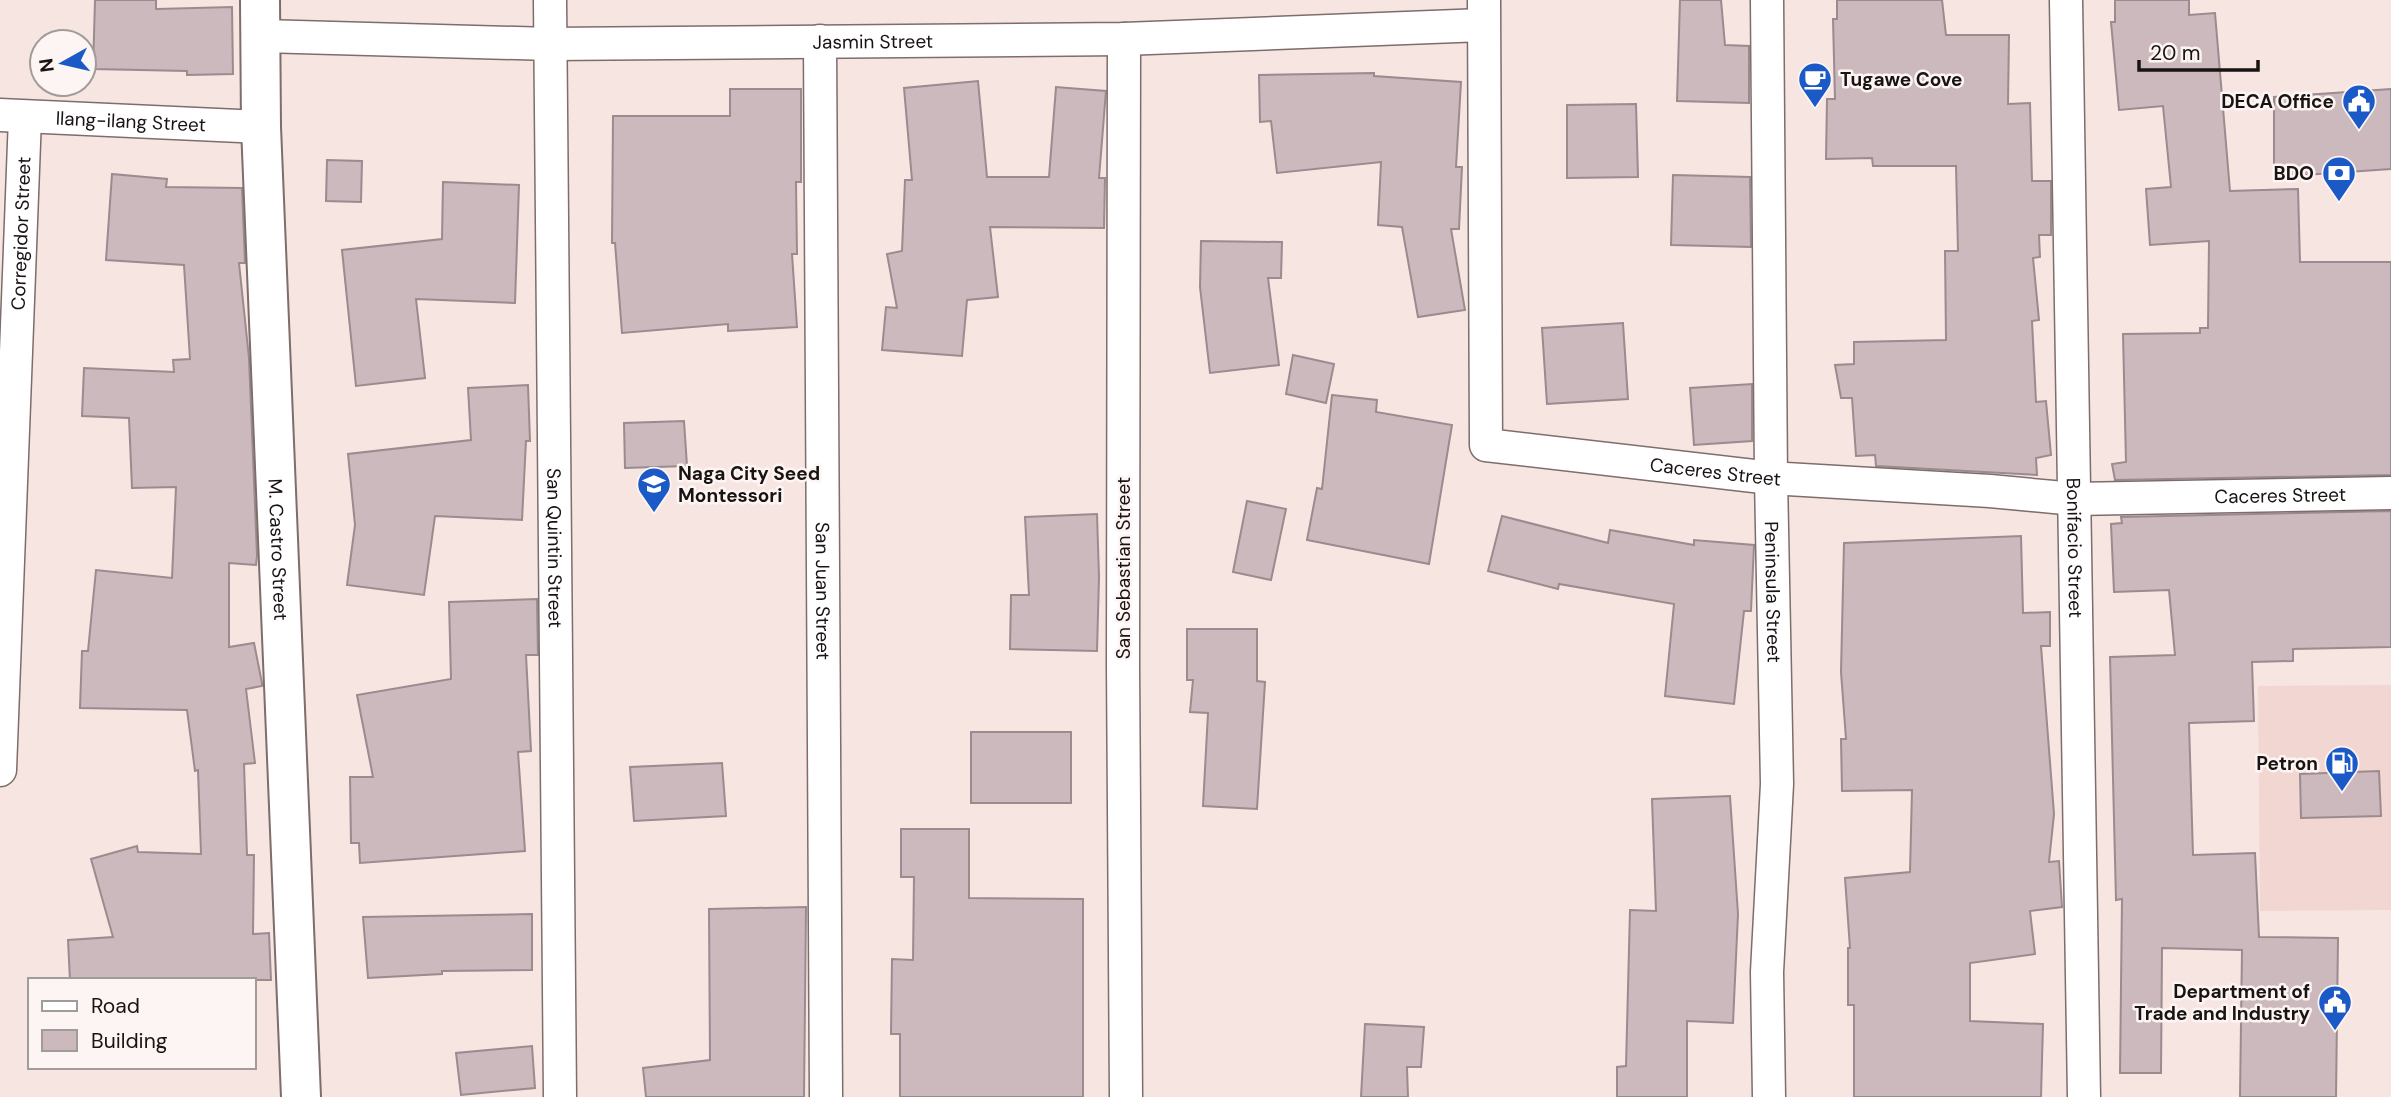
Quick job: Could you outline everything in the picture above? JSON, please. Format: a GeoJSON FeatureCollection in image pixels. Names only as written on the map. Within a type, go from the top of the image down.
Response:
{"type":"FeatureCollection","features":[{"type":"Feature","properties":{"kind":"street","name":"San Quintin Street"},"geometry":{"type":"LineString","coordinates":[[550,0],[561,1097]]}},
{"type":"Feature","properties":{"kind":"street","name":"Peninsula Street"},"geometry":{"type":"LineString","coordinates":[[1767,0],[1777,784],[1767,972],[1769,1097]]}},
{"type":"Feature","properties":{"kind":"street","name":"Bonifacio Street"},"geometry":{"type":"LineString","coordinates":[[2066,0],[2084,1097]]}},
{"type":"Feature","properties":{"kind":"street","name":"Jasmin Street"},"geometry":{"type":"LineString","coordinates":[[261,18],[551,44],[1124,38],[1483,13]]}},
{"type":"Feature","properties":{"kind":"street","name":"Caceres Street"},"geometry":{"type":"LineString","coordinates":[[1483,13],[1486,445],[1771,478],[1990,491],[2075,499],[2391,493]]}},
{"type":"Feature","properties":{"kind":"street","name":"M. Castro Street"},"geometry":{"type":"LineString","coordinates":[[261,18],[261,127],[301,1097]]}},
{"type":"Feature","properties":{"kind":"street","name":"San Sebastian Street"},"geometry":{"type":"LineString","coordinates":[[1124,38],[1123,679],[1126,1097]]}},
{"type":"Feature","properties":{"kind":"street","name":"San Juan Street"},"geometry":{"type":"LineString","coordinates":[[820,41],[826,1097]]}},
{"type":"Feature","properties":{"kind":"street","name":"Ilang-ilang Street"},"geometry":{"type":"LineString","coordinates":[[13,116],[261,127]]}},
{"type":"Feature","properties":{"kind":"street","name":"Corregidor Street"},"geometry":{"type":"LineString","coordinates":[[0,769],[13,116]]}},
{"type":"Feature","properties":{"kind":"shaded area"},"geometry":{"type":"Polygon","coordinates":[[[2391,685],[2391,910],[2260,911],[2258,686],[2391,685]]]}},
{"type":"Feature","properties":{"kind":"building"},"geometry":{"type":"Polygon","coordinates":[[[95,0],[156,0],[156,9],[232,7],[233,74],[187,75],[187,71],[98,69],[98,28],[94,28],[95,0]]]}},
{"type":"Feature","properties":{"kind":"building"},"geometry":{"type":"Polygon","coordinates":[[[1680,0],[1721,0],[1725,45],[1749,46],[1749,103],[1677,101],[1680,0]]]}},
{"type":"Feature","properties":{"kind":"building"},"geometry":{"type":"Polygon","coordinates":[[[1837,0],[1942,0],[1946,35],[2009,35],[2008,104],[2030,103],[2032,181],[2051,181],[2051,235],[2039,235],[2040,257],[2033,258],[2039,320],[2032,321],[2036,402],[2046,401],[2051,455],[2036,458],[2037,475],[1876,466],[1875,455],[1856,456],[1852,398],[1841,398],[1835,365],[1854,364],[1854,342],[1946,340],[1945,251],[1958,251],[1956,166],[1873,166],[1872,158],[1826,159],[1827,99],[1835,99],[1833,19],[1837,19],[1837,0]]]}},
{"type":"Feature","properties":{"kind":"building"},"geometry":{"type":"Polygon","coordinates":[[[2115,0],[2189,0],[2189,15],[2215,13],[2230,191],[2298,189],[2300,262],[2391,262],[2391,475],[2115,480],[2112,464],[2126,462],[2123,334],[2200,333],[2200,328],[2208,328],[2209,241],[2150,245],[2146,189],[2171,187],[2163,106],[2119,110],[2111,22],[2115,22],[2115,0]]]}},
{"type":"Feature","properties":{"kind":"building"},"geometry":{"type":"Polygon","coordinates":[[[1374,73],[1374,76],[1461,82],[1456,167],[1462,167],[1459,229],[1451,229],[1465,310],[1418,317],[1402,227],[1378,225],[1381,162],[1277,173],[1271,121],[1260,122],[1259,75],[1374,73]]]}},
{"type":"Feature","properties":{"kind":"building"},"geometry":{"type":"Polygon","coordinates":[[[978,81],[987,177],[1049,177],[1056,87],[1106,91],[1099,178],[1105,178],[1104,228],[990,227],[998,297],[967,300],[962,356],[882,350],[886,307],[897,308],[887,254],[902,251],[905,180],[912,180],[904,88],[978,81]]]}},
{"type":"Feature","properties":{"kind":"building"},"geometry":{"type":"Polygon","coordinates":[[[730,89],[801,89],[801,182],[796,182],[797,254],[792,254],[797,327],[728,331],[728,324],[622,333],[615,243],[612,243],[613,116],[730,116],[730,89]]]}},
{"type":"Feature","properties":{"kind":"building"},"geometry":{"type":"Polygon","coordinates":[[[2391,89],[2391,169],[2274,177],[2274,97],[2391,89]]]}},
{"type":"Feature","properties":{"kind":"building"},"geometry":{"type":"Polygon","coordinates":[[[1636,104],[1638,177],[1567,178],[1567,105],[1636,104]]]}},
{"type":"Feature","properties":{"kind":"building"},"geometry":{"type":"Polygon","coordinates":[[[327,160],[362,161],[361,202],[326,201],[327,160]]]}},
{"type":"Feature","properties":{"kind":"building"},"geometry":{"type":"Polygon","coordinates":[[[112,174],[167,179],[166,187],[242,188],[245,263],[239,263],[249,358],[257,555],[256,565],[229,563],[229,647],[254,643],[262,683],[262,686],[246,689],[255,763],[244,764],[247,855],[254,855],[253,934],[269,933],[271,980],[70,978],[68,940],[113,937],[91,859],[137,846],[138,852],[201,854],[198,770],[195,771],[187,710],[80,708],[82,651],[88,651],[96,570],[172,578],[176,487],[132,488],[129,418],[82,416],[84,368],[174,372],[173,360],[190,359],[184,265],[106,260],[112,174]]]}},
{"type":"Feature","properties":{"kind":"building"},"geometry":{"type":"Polygon","coordinates":[[[1673,175],[1750,177],[1751,247],[1671,245],[1673,175]]]}},
{"type":"Feature","properties":{"kind":"building"},"geometry":{"type":"Polygon","coordinates":[[[443,182],[519,185],[515,303],[416,299],[425,378],[356,386],[342,250],[442,239],[443,182]]]}},
{"type":"Feature","properties":{"kind":"building"},"geometry":{"type":"Polygon","coordinates":[[[1201,241],[1282,242],[1281,278],[1268,278],[1279,365],[1210,373],[1200,287],[1201,241]]]}},
{"type":"Feature","properties":{"kind":"building"},"geometry":{"type":"Polygon","coordinates":[[[1623,323],[1628,399],[1547,404],[1542,328],[1623,323]]]}},
{"type":"Feature","properties":{"kind":"building"},"geometry":{"type":"Polygon","coordinates":[[[1293,355],[1334,364],[1326,403],[1286,394],[1293,355]]]}},
{"type":"Feature","properties":{"kind":"building"},"geometry":{"type":"Polygon","coordinates":[[[1752,384],[1752,441],[1694,445],[1690,388],[1752,384]]]}},
{"type":"Feature","properties":{"kind":"building"},"geometry":{"type":"Polygon","coordinates":[[[528,385],[530,441],[526,441],[522,520],[435,516],[424,595],[347,585],[355,525],[348,454],[471,440],[468,388],[528,385]]]}},
{"type":"Feature","properties":{"kind":"building"},"geometry":{"type":"Polygon","coordinates":[[[1332,395],[1377,400],[1376,412],[1452,425],[1429,564],[1307,540],[1317,488],[1322,489],[1332,395]]]}},
{"type":"Feature","properties":{"kind":"building"},"geometry":{"type":"Polygon","coordinates":[[[684,421],[687,466],[625,468],[624,423],[684,421]]]}},
{"type":"Feature","properties":{"kind":"building"},"geometry":{"type":"Polygon","coordinates":[[[1247,501],[1286,509],[1271,580],[1233,572],[1247,501]]]}},
{"type":"Feature","properties":{"kind":"building"},"geometry":{"type":"Polygon","coordinates":[[[2391,511],[2391,647],[2293,649],[2293,661],[2252,662],[2254,721],[2189,723],[2193,855],[2255,853],[2259,937],[2338,938],[2336,1097],[2240,1097],[2242,950],[2162,948],[2161,1073],[2120,1073],[2122,899],[2116,900],[2110,657],[2175,655],[2169,590],[2114,592],[2111,524],[2122,523],[2121,517],[2391,511]]]}},
{"type":"Feature","properties":{"kind":"building"},"geometry":{"type":"Polygon","coordinates":[[[1097,514],[1097,651],[1010,649],[1011,595],[1029,595],[1025,517],[1097,514]]]}},
{"type":"Feature","properties":{"kind":"building"},"geometry":{"type":"Polygon","coordinates":[[[1502,516],[1608,543],[1610,530],[1694,545],[1694,540],[1754,545],[1751,611],[1744,611],[1734,704],[1665,696],[1674,604],[1559,584],[1558,589],[1488,571],[1502,516]]]}},
{"type":"Feature","properties":{"kind":"building"},"geometry":{"type":"Polygon","coordinates":[[[2021,536],[2023,613],[2050,612],[2050,646],[2041,646],[2054,814],[2049,862],[2059,861],[2062,907],[2030,911],[2035,954],[1970,963],[1970,1021],[2043,1024],[2041,1097],[1854,1097],[1854,1005],[1848,1005],[1850,948],[1845,878],[1910,872],[1912,790],[1842,791],[1841,739],[1846,739],[1841,672],[1844,543],[2021,536]]]}},
{"type":"Feature","properties":{"kind":"building"},"geometry":{"type":"Polygon","coordinates":[[[537,599],[538,655],[526,655],[531,751],[518,752],[525,851],[360,863],[359,843],[351,843],[350,777],[373,777],[357,695],[451,679],[449,602],[537,599]]]}},
{"type":"Feature","properties":{"kind":"building"},"geometry":{"type":"Polygon","coordinates":[[[1187,629],[1257,629],[1257,681],[1265,682],[1257,809],[1203,806],[1208,713],[1190,712],[1193,680],[1187,680],[1187,629]]]}},
{"type":"Feature","properties":{"kind":"building"},"geometry":{"type":"Polygon","coordinates":[[[971,732],[1071,732],[1071,803],[971,803],[971,732]]]}},
{"type":"Feature","properties":{"kind":"building"},"geometry":{"type":"Polygon","coordinates":[[[722,763],[726,816],[634,821],[630,767],[722,763]]]}},
{"type":"Feature","properties":{"kind":"building"},"geometry":{"type":"Polygon","coordinates":[[[2379,771],[2381,816],[2301,818],[2300,774],[2379,771]]]}},
{"type":"Feature","properties":{"kind":"building"},"geometry":{"type":"Polygon","coordinates":[[[1730,796],[1738,914],[1733,1023],[1687,1021],[1687,1097],[1617,1097],[1617,1067],[1626,1066],[1630,910],[1656,911],[1652,799],[1730,796]]]}},
{"type":"Feature","properties":{"kind":"building"},"geometry":{"type":"Polygon","coordinates":[[[901,829],[969,829],[969,898],[1083,899],[1083,1097],[900,1097],[900,1034],[891,1034],[892,959],[913,960],[914,877],[901,877],[901,829]]]}},
{"type":"Feature","properties":{"kind":"building"},"geometry":{"type":"Polygon","coordinates":[[[806,907],[804,1097],[646,1097],[643,1068],[710,1060],[709,909],[806,907]]]}},
{"type":"Feature","properties":{"kind":"building"},"geometry":{"type":"Polygon","coordinates":[[[532,914],[532,970],[442,971],[442,974],[368,978],[363,917],[532,914]]]}},
{"type":"Feature","properties":{"kind":"building"},"geometry":{"type":"Polygon","coordinates":[[[1365,1024],[1424,1027],[1421,1067],[1407,1067],[1408,1097],[1361,1097],[1365,1024]]]}},
{"type":"Feature","properties":{"kind":"building"},"geometry":{"type":"Polygon","coordinates":[[[532,1046],[535,1088],[461,1095],[456,1053],[532,1046]]]}},
{"type":"Feature","properties":{"kind":"place","name":"Tugawe Cove"},"geometry":{"type":"Point","coordinates":[1815,109]}},
{"type":"Feature","properties":{"kind":"place","name":"DECA Office"},"geometry":{"type":"Point","coordinates":[2359,131]}},
{"type":"Feature","properties":{"kind":"place","name":"BDO"},"geometry":{"type":"Point","coordinates":[2339,203]}},
{"type":"Feature","properties":{"kind":"place","name":"Naga City Seed Montessori"},"geometry":{"type":"Point","coordinates":[654,514]}},
{"type":"Feature","properties":{"kind":"place","name":"Petron"},"geometry":{"type":"Point","coordinates":[2342,793]}},
{"type":"Feature","properties":{"kind":"place","name":"Department of Trade and Industry"},"geometry":{"type":"Point","coordinates":[2335,1032]}}]}
